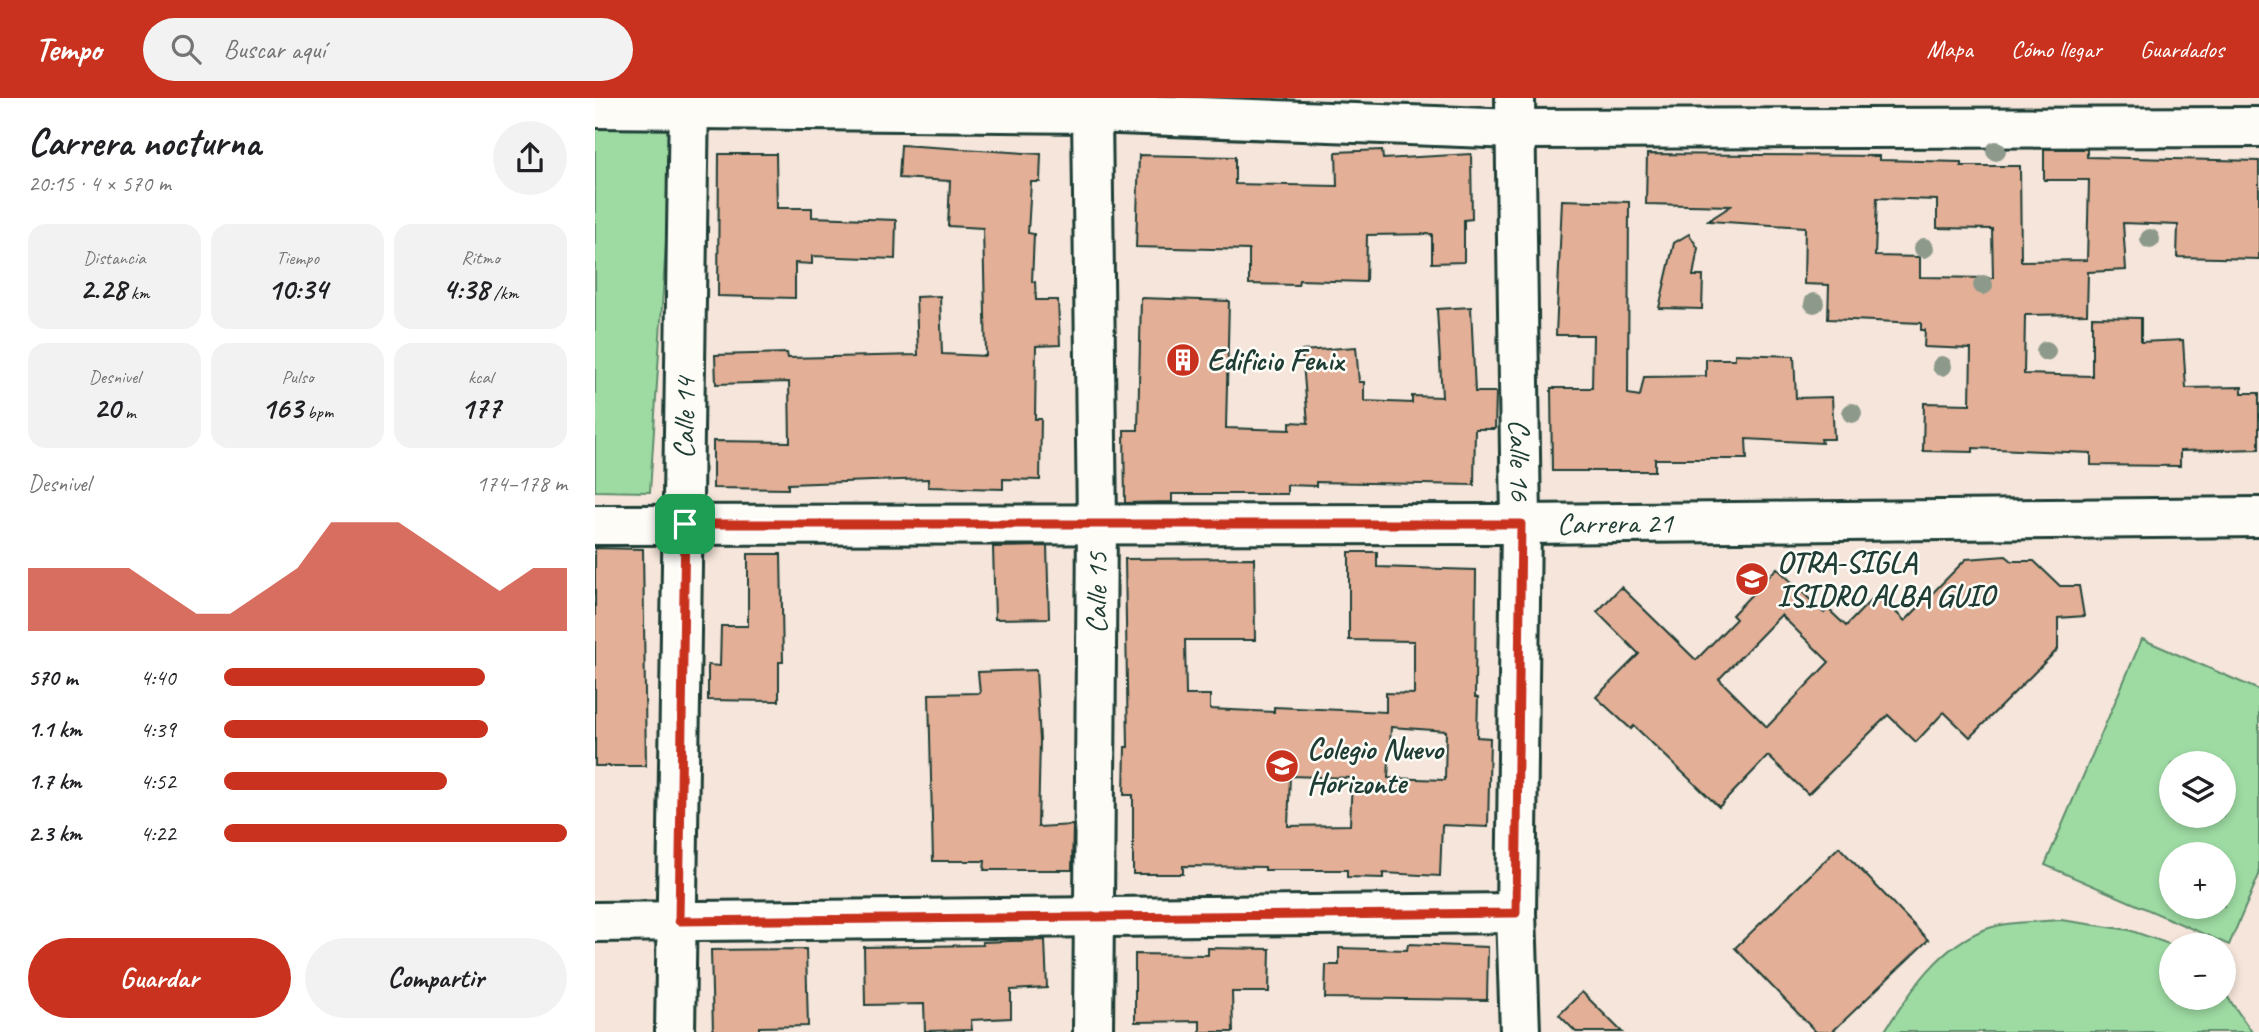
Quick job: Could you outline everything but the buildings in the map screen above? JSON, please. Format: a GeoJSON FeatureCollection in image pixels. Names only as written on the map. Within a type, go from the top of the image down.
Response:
{"type":"FeatureCollection","features":[{"type":"Feature","properties":{"kind":"street"},"geometry":{"type":"LineString","coordinates":[[595,108],[689,104],[1092,103],[1515,113],[2149,112],[2259,127]]}},
{"type":"Feature","properties":{"kind":"street","name":"Calle 15"},"geometry":{"type":"LineString","coordinates":[[1092,103],[1097,524],[1093,1032]]}},
{"type":"Feature","properties":{"kind":"street","name":"Calle 14"},"geometry":{"type":"LineString","coordinates":[[675,1032],[685,524],[689,104]]}},
{"type":"Feature","properties":{"kind":"street","name":"Calle 16"},"geometry":{"type":"LineString","coordinates":[[1515,113],[1521,524],[1516,913],[1520,1032]]}},
{"type":"Feature","properties":{"kind":"street","name":"Carrera 21"},"geometry":{"type":"LineString","coordinates":[[595,525],[1521,524],[2259,517]]}},
{"type":"Feature","properties":{"kind":"street"},"geometry":{"type":"LineString","coordinates":[[595,922],[1516,913]]}},
{"type":"Feature","properties":{"kind":"green space"},"geometry":{"type":"Polygon","coordinates":[[[595,119],[674,119],[650,492],[595,491],[595,119]]]}},
{"type":"Feature","properties":{"kind":"green space"},"geometry":{"type":"Polygon","coordinates":[[[2142,639],[2259,690],[2259,875],[2234,933],[2201,933],[2169,919],[2236,919],[2236,842],[2159,842],[2159,915],[2045,865],[2142,639]]]}},
{"type":"Feature","properties":{"kind":"green space"},"geometry":{"type":"Polygon","coordinates":[[[2061,920],[2129,930],[2159,940],[2159,1010],[2236,1009],[2252,1032],[1884,1032],[1927,972],[1954,947],[1986,929],[2023,922],[2061,920]]]}},
{"type":"Feature","properties":{"kind":"place","name":"Edificio Fenix"},"geometry":{"type":"Point","coordinates":[1183,360]}},
{"type":"Feature","properties":{"kind":"place","name":"OTRA-SIGLA ISIDRO ALBA GUIO"},"geometry":{"type":"Point","coordinates":[1752,579]}},
{"type":"Feature","properties":{"kind":"place","name":"Colegio Nuevo Horizonte"},"geometry":{"type":"Point","coordinates":[1282,766]}},
{"type":"Feature","properties":{"kind":"route"},"geometry":{"type":"LineString","coordinates":[[685,524],[1521,524],[1516,913],[679,921],[685,524]]}}]}
